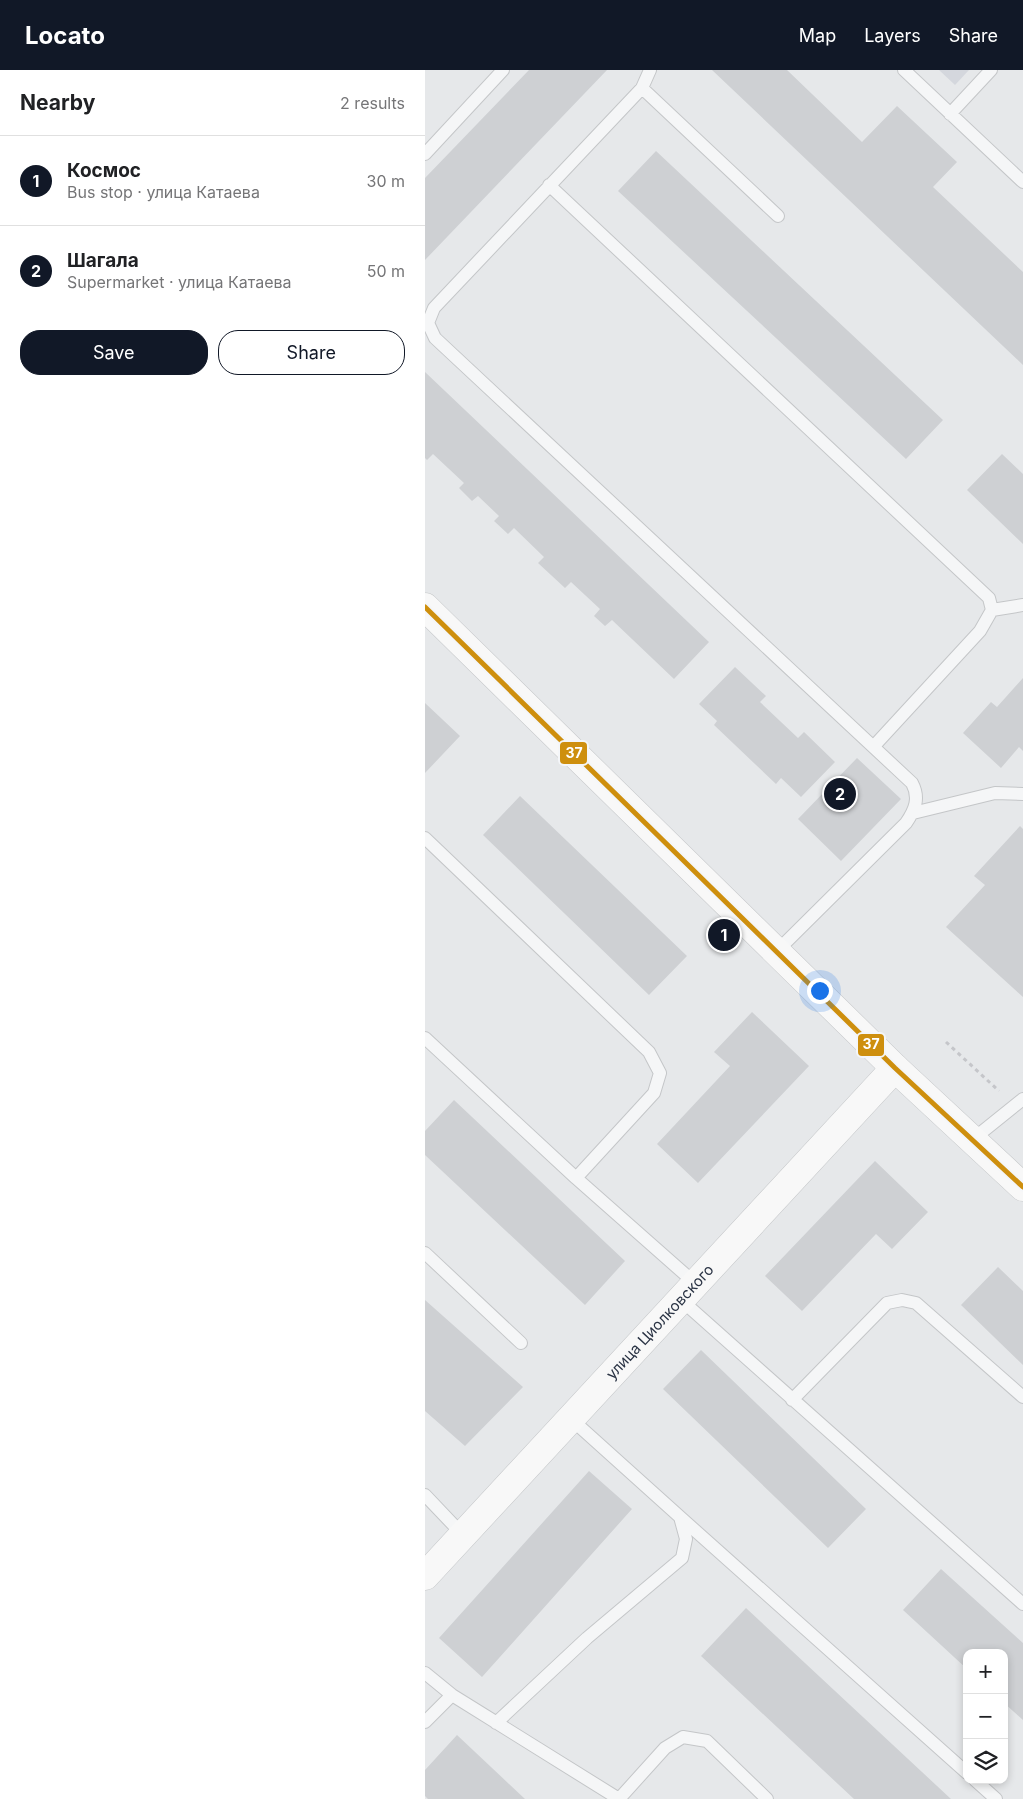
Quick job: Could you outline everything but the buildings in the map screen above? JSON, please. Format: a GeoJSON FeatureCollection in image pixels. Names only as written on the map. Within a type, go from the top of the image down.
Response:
{"type":"FeatureCollection","features":[{"type":"Feature","properties":{"kind":"street"},"geometry":{"type":"LineString","coordinates":[[425,607],[895,1068],[1023,1187]]}},
{"type":"Feature","properties":{"kind":"street","name":"улица Циолковского"},"geometry":{"type":"LineString","coordinates":[[425,1576],[895,1068]]}},
{"type":"Feature","properties":{"kind":"lane"},"geometry":{"type":"LineString","coordinates":[[425,154],[503,70]]}},
{"type":"Feature","properties":{"kind":"lane"},"geometry":{"type":"LineString","coordinates":[[650,70],[643,88],[434,308],[428,323],[435,338],[912,783],[916,791],[917,803],[907,823],[777,952]]}},
{"type":"Feature","properties":{"kind":"lane"},"geometry":{"type":"LineString","coordinates":[[904,70],[1023,182]]}},
{"type":"Feature","properties":{"kind":"lane"},"geometry":{"type":"LineString","coordinates":[[950,114],[991,70]]}},
{"type":"Feature","properties":{"kind":"lane"},"geometry":{"type":"LineString","coordinates":[[643,88],[778,216]]}},
{"type":"Feature","properties":{"kind":"lane"},"geometry":{"type":"LineString","coordinates":[[549,185],[989,598],[992,610],[980,631],[874,746]]}},
{"type":"Feature","properties":{"kind":"lane"},"geometry":{"type":"LineString","coordinates":[[992,610],[1023,605]]}},
{"type":"Feature","properties":{"kind":"lane"},"geometry":{"type":"LineString","coordinates":[[913,813],[995,793],[1023,794]]}},
{"type":"Feature","properties":{"kind":"lane"},"geometry":{"type":"LineString","coordinates":[[425,838],[649,1052],[660,1073],[654,1093],[576,1178]]}},
{"type":"Feature","properties":{"kind":"lane"},"geometry":{"type":"LineString","coordinates":[[425,1038],[576,1178],[792,1400],[1023,1604]]}},
{"type":"Feature","properties":{"kind":"lane"},"geometry":{"type":"LineString","coordinates":[[972,1140],[1019,1102]]}},
{"type":"Feature","properties":{"kind":"lane"},"geometry":{"type":"LineString","coordinates":[[425,1253],[521,1343]]}},
{"type":"Feature","properties":{"kind":"lane"},"geometry":{"type":"LineString","coordinates":[[792,1400],[887,1304],[902,1300],[917,1304],[1023,1397]]}},
{"type":"Feature","properties":{"kind":"lane"},"geometry":{"type":"LineString","coordinates":[[570,1418],[963,1769]]}},
{"type":"Feature","properties":{"kind":"lane"},"geometry":{"type":"LineString","coordinates":[[425,1495],[463,1535]]}},
{"type":"Feature","properties":{"kind":"lane"},"geometry":{"type":"LineString","coordinates":[[496,1723],[587,1638],[682,1558],[687,1539],[680,1517]]}},
{"type":"Feature","properties":{"kind":"lane"},"geometry":{"type":"LineString","coordinates":[[425,1673],[452,1695],[619,1799],[665,1748],[683,1736],[707,1740],[767,1799]]}},
{"type":"Feature","properties":{"kind":"lane"},"geometry":{"type":"LineString","coordinates":[[425,1722],[452,1695]]}},
{"type":"Feature","properties":{"kind":"lane"},"geometry":{"type":"LineString","coordinates":[[979,1784],[996,1799]]}},
{"type":"Feature","properties":{"kind":"path"},"geometry":{"type":"LineString","coordinates":[[946,1042],[1019,1102]]}},
{"type":"Feature","properties":{"kind":"shaded area"},"geometry":{"type":"Polygon","coordinates":[[[939,70],[969,70],[955,85],[939,70]]]}},
{"type":"Feature","properties":{"kind":"transit line","name":"37"},"geometry":{"type":"LineString","coordinates":[[425,607],[895,1068],[1023,1187]]}},
{"type":"Feature","properties":{"kind":"place","name":"Шагала"},"geometry":{"type":"Point","coordinates":[840,794]}},
{"type":"Feature","properties":{"kind":"place","name":"Космос"},"geometry":{"type":"Point","coordinates":[724,935]}}]}
